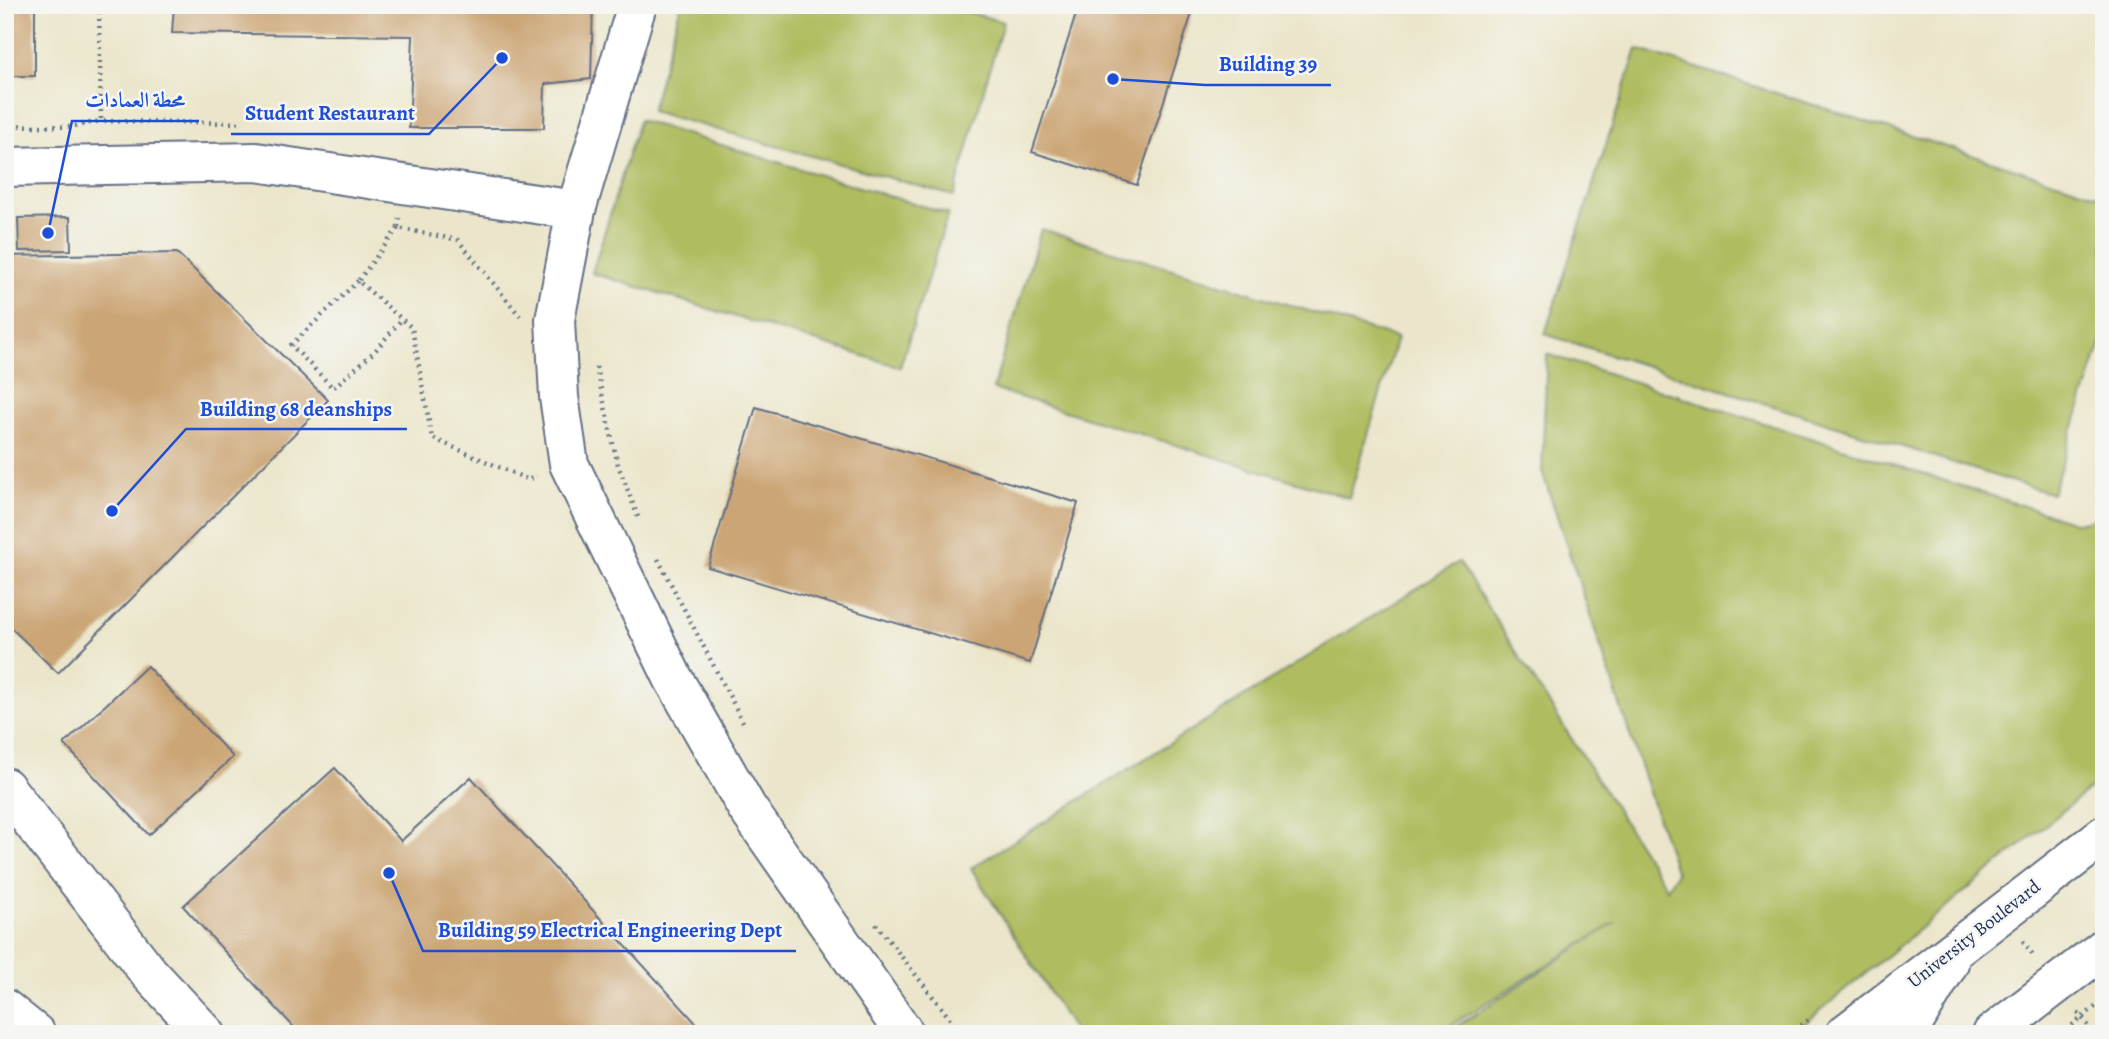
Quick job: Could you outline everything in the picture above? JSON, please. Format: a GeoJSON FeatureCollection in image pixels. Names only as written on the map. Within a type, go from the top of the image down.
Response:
{"type":"FeatureCollection","features":[{"type":"Feature","properties":{"kind":"street"},"geometry":{"type":"LineString","coordinates":[[637,5],[576,210],[555,320],[559,397],[569,464],[673,678],[747,808],[905,1034]]}},
{"type":"Feature","properties":{"kind":"street"},"geometry":{"type":"LineString","coordinates":[[5,167],[256,162],[576,210]]}},
{"type":"Feature","properties":{"kind":"street"},"geometry":{"type":"LineString","coordinates":[[5,787],[149,973],[206,1034]]}},
{"type":"Feature","properties":{"kind":"street","name":"University Boulevard"},"geometry":{"type":"LineString","coordinates":[[1845,1034],[2104,835]]}},
{"type":"Feature","properties":{"kind":"street"},"geometry":{"type":"LineString","coordinates":[[1902,1034],[1912,1026],[1959,946]]}},
{"type":"Feature","properties":{"kind":"street"},"geometry":{"type":"LineString","coordinates":[[1992,1034],[2104,948]]}},
{"type":"Feature","properties":{"kind":"street"},"geometry":{"type":"LineString","coordinates":[[5,1009],[36,1034]]}},
{"type":"Feature","properties":{"kind":"path"},"geometry":{"type":"LineString","coordinates":[[99,5],[101,121]]}},
{"type":"Feature","properties":{"kind":"path"},"geometry":{"type":"LineString","coordinates":[[5,125],[68,127],[101,121],[243,123]]}},
{"type":"Feature","properties":{"kind":"path"},"geometry":{"type":"LineString","coordinates":[[398,228],[358,281],[291,345],[333,388],[375,351],[402,319]]}},
{"type":"Feature","properties":{"kind":"path"},"geometry":{"type":"LineString","coordinates":[[358,281],[412,328],[432,438],[529,480],[538,474]]}},
{"type":"Feature","properties":{"kind":"path"},"geometry":{"type":"LineString","coordinates":[[594,359],[618,465],[641,525]]}},
{"type":"Feature","properties":{"kind":"path"},"geometry":{"type":"LineString","coordinates":[[654,550],[748,732]]}},
{"type":"Feature","properties":{"kind":"path"},"geometry":{"type":"LineString","coordinates":[[871,918],[962,1034]]}},
{"type":"Feature","properties":{"kind":"path"},"geometry":{"type":"LineString","coordinates":[[2061,1034],[2104,1000]]}},
{"type":"Feature","properties":{"kind":"green space"},"geometry":{"type":"Polygon","coordinates":[[[681,5],[944,5],[1003,22],[954,196],[651,111],[681,5]]]}},
{"type":"Feature","properties":{"kind":"green space"},"geometry":{"type":"Polygon","coordinates":[[[1637,49],[2104,197],[2104,334],[2052,494],[1545,334],[1637,49]]]}},
{"type":"Feature","properties":{"kind":"green space"},"geometry":{"type":"Polygon","coordinates":[[[639,120],[948,214],[900,367],[592,273],[639,120]]]}},
{"type":"Feature","properties":{"kind":"green space"},"geometry":{"type":"Polygon","coordinates":[[[1041,229],[1397,338],[1349,498],[993,389],[1041,229]]]}},
{"type":"Feature","properties":{"kind":"green space"},"geometry":{"type":"Polygon","coordinates":[[[1547,354],[2077,523],[2104,517],[2104,777],[1792,1034],[1445,1034],[1616,922],[1437,1034],[1076,1034],[971,868],[1459,562],[1667,889],[1676,873],[1542,471],[1547,354]]]}},
{"type":"Feature","properties":{"kind":"building"},"geometry":{"type":"Polygon","coordinates":[[[5,5],[35,5],[35,76],[5,76],[5,5]]]}},
{"type":"Feature","properties":{"kind":"building"},"geometry":{"type":"Polygon","coordinates":[[[174,5],[593,5],[591,79],[545,84],[544,128],[409,128],[413,36],[172,33],[174,5]]]}},
{"type":"Feature","properties":{"kind":"building"},"geometry":{"type":"Polygon","coordinates":[[[1079,5],[1194,7],[1137,185],[1032,152],[1079,5]]]}},
{"type":"Feature","properties":{"kind":"building"},"geometry":{"type":"Polygon","coordinates":[[[70,217],[71,250],[19,251],[18,218],[70,217]]]}},
{"type":"Feature","properties":{"kind":"building"},"geometry":{"type":"Polygon","coordinates":[[[177,253],[328,400],[58,673],[5,622],[5,256],[177,253]]]}},
{"type":"Feature","properties":{"kind":"building"},"geometry":{"type":"Polygon","coordinates":[[[756,407],[1078,503],[1030,663],[708,567],[756,407]]]}},
{"type":"Feature","properties":{"kind":"building"},"geometry":{"type":"Polygon","coordinates":[[[147,666],[233,757],[149,835],[64,744],[147,666]]]}},
{"type":"Feature","properties":{"kind":"building"},"geometry":{"type":"Polygon","coordinates":[[[335,768],[401,841],[471,777],[706,1034],[300,1034],[183,906],[335,768]]]}},
{"type":"Feature","properties":{"kind":"place","name":"Student Restaurant"},"geometry":{"type":"Point","coordinates":[502,58]}},
{"type":"Feature","properties":{"kind":"place","name":"Building 39"},"geometry":{"type":"Point","coordinates":[1113,79]}},
{"type":"Feature","properties":{"kind":"place","name":"محطة العمادات"},"geometry":{"type":"Point","coordinates":[48,233]}},
{"type":"Feature","properties":{"kind":"place","name":"Building 68 deanships"},"geometry":{"type":"Point","coordinates":[112,511]}},
{"type":"Feature","properties":{"kind":"place","name":"Building 59 Electrical Engineering Dept"},"geometry":{"type":"Point","coordinates":[389,873]}}]}
